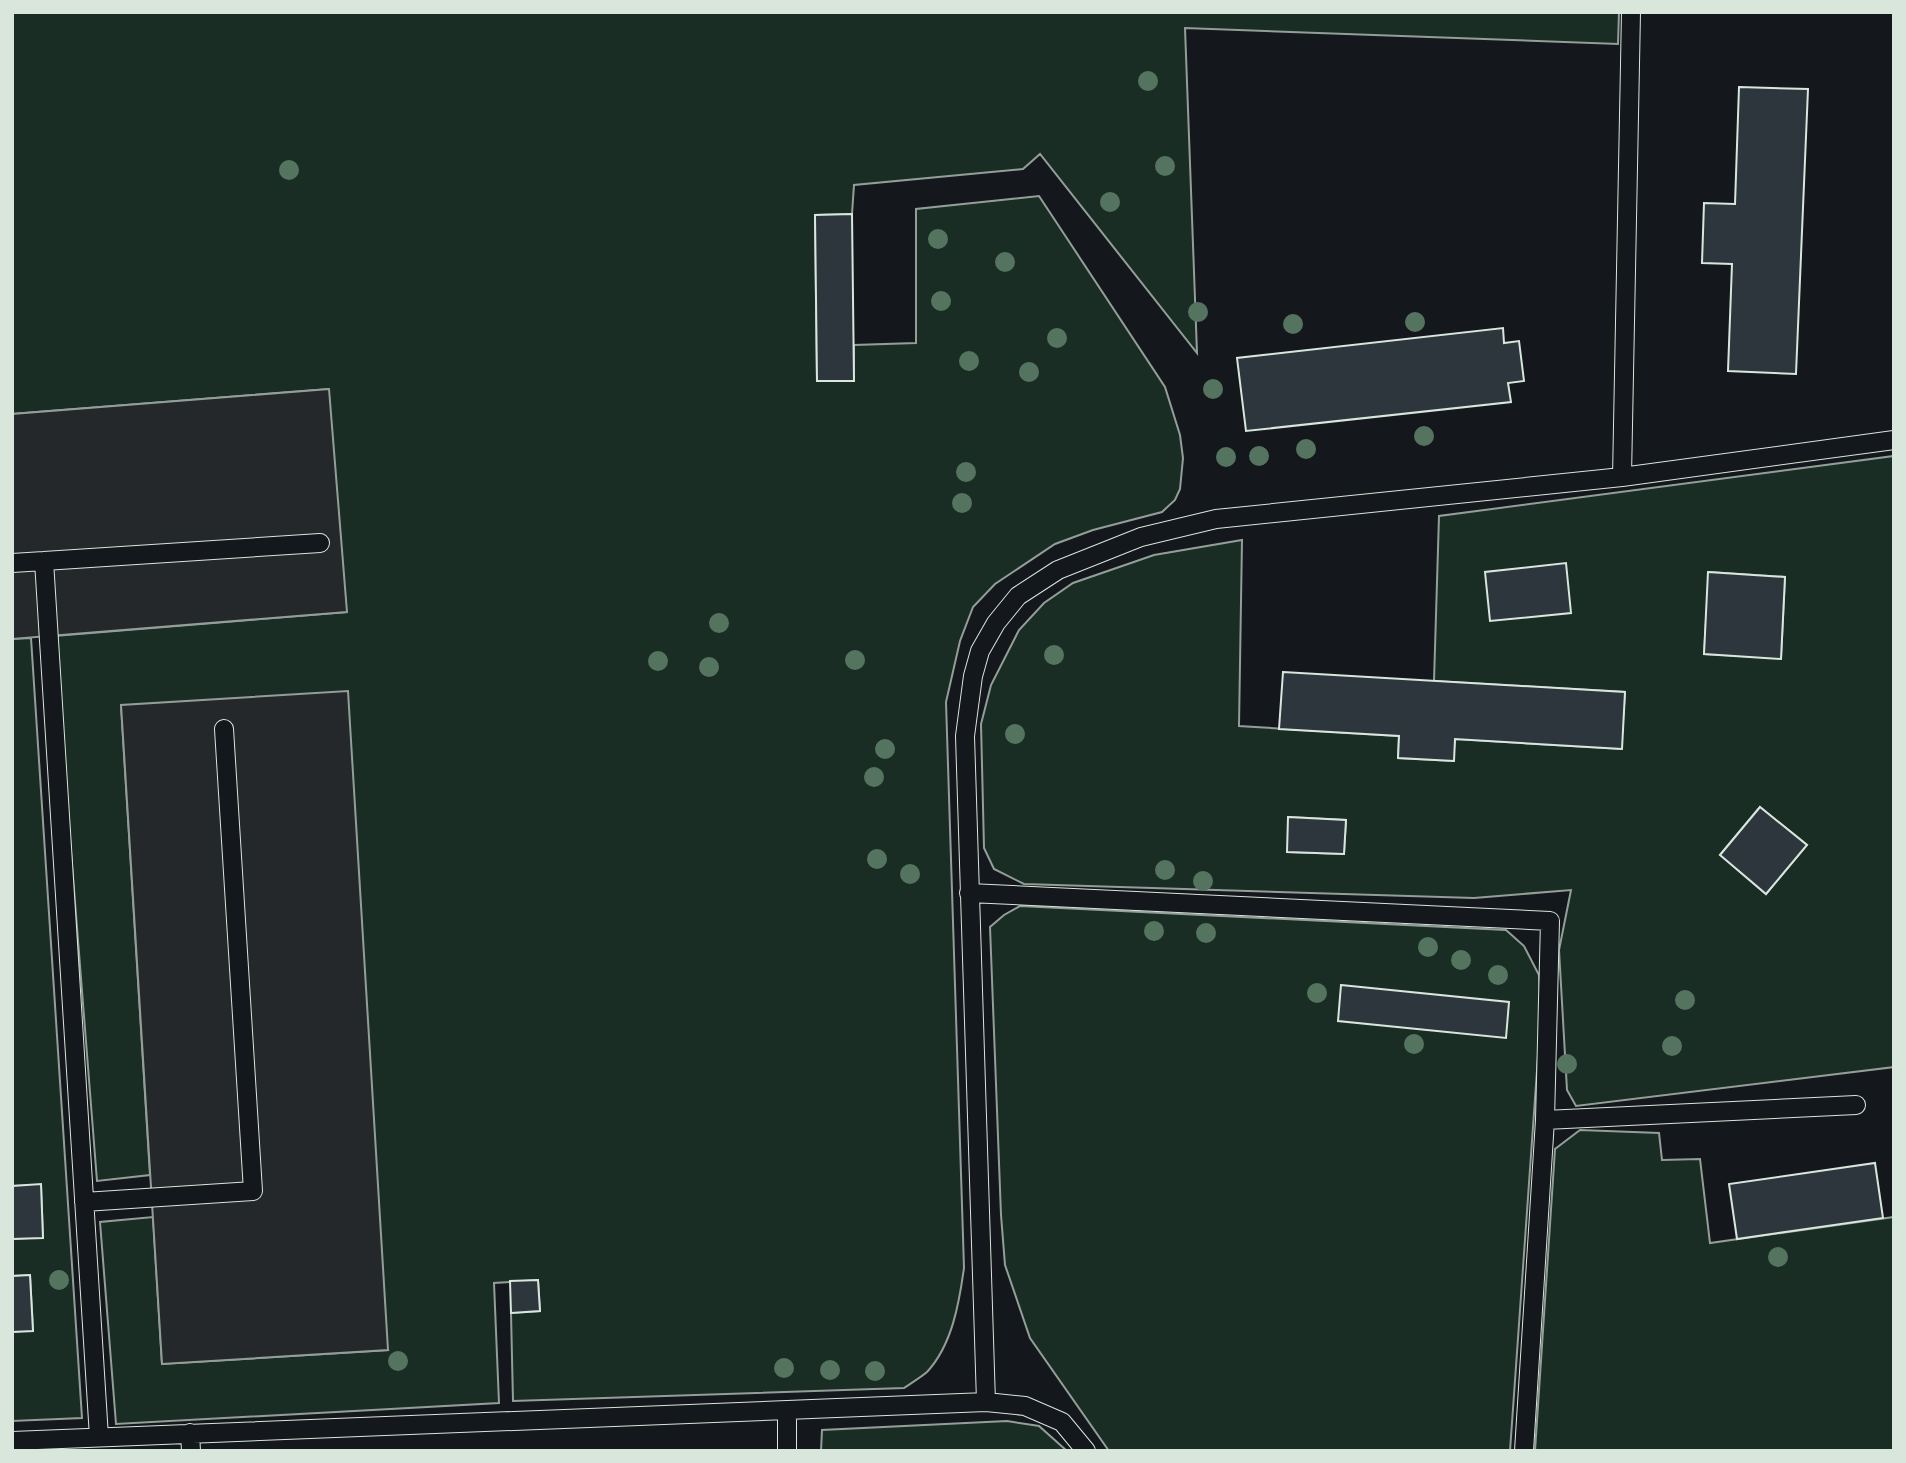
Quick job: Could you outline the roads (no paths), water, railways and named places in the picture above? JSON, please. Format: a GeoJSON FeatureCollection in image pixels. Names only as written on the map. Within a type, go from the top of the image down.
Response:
{"type":"FeatureCollection","features":[{"type":"Feature","properties":{"kind":"lane"},"geometry":{"type":"LineString","coordinates":[[1622,477],[1631,12]]}},
{"type":"Feature","properties":{"kind":"lane"},"geometry":{"type":"LineString","coordinates":[[986,1402],[965,736],[973,676],[980,651],[996,623],[1018,596],[1058,570],[1141,537],[1216,519],[1622,477],[1894,440]]}},
{"type":"Feature","properties":{"kind":"lane"},"geometry":{"type":"LineString","coordinates":[[12,563],[320,543]]}},
{"type":"Feature","properties":{"kind":"lane"},"geometry":{"type":"LineString","coordinates":[[44,561],[99,1437]]}},
{"type":"Feature","properties":{"kind":"lane"},"geometry":{"type":"LineString","coordinates":[[84,1202],[253,1191],[225,729]]}},
{"type":"Feature","properties":{"kind":"lane"},"geometry":{"type":"LineString","coordinates":[[969,893],[1550,920],[1545,1120],[1524,1451]]}},
{"type":"Feature","properties":{"kind":"lane"},"geometry":{"type":"LineString","coordinates":[[1545,1120],[1856,1105]]}},
{"type":"Feature","properties":{"kind":"lane"},"geometry":{"type":"LineString","coordinates":[[12,1441],[99,1437],[191,1442],[986,1402],[1025,1406],[1062,1422],[1086,1451]]}},
{"type":"Feature","properties":{"kind":"lane"},"geometry":{"type":"LineString","coordinates":[[787,1410],[787,1451]]}}]}
